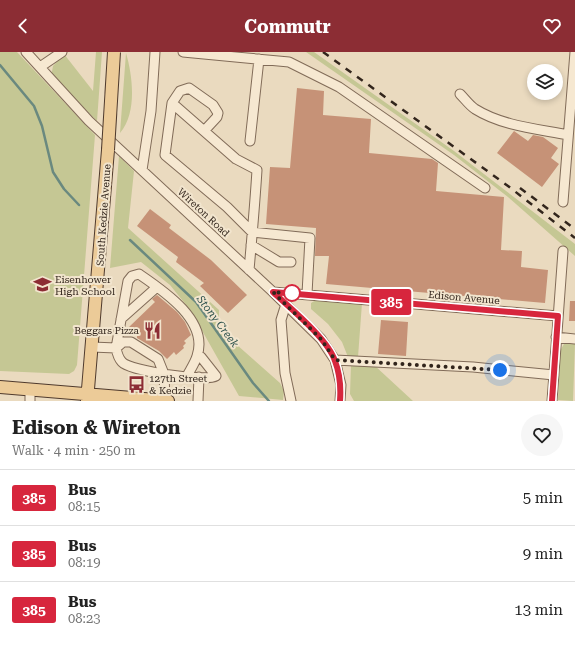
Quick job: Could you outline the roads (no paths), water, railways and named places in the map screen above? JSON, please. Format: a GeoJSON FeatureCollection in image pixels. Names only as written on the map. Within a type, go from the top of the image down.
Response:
{"type":"FeatureCollection","features":[{"type":"Feature","properties":{"kind":"main road","name":"South Kedzie Avenue"},"geometry":{"type":"LineString","coordinates":[[88,398],[108,150],[114,52]]}},
{"type":"Feature","properties":{"kind":"main road"},"geometry":{"type":"LineString","coordinates":[[0,387],[30,395],[168,401]]}},
{"type":"Feature","properties":{"kind":"street","name":"Wireton Road"},"geometry":{"type":"LineString","coordinates":[[26,52],[89,121],[286,304],[321,339],[335,360],[341,385],[340,401]]}},
{"type":"Feature","properties":{"kind":"street"},"geometry":{"type":"LineString","coordinates":[[40,67],[62,52]]}},
{"type":"Feature","properties":{"kind":"street"},"geometry":{"type":"LineString","coordinates":[[142,170],[151,111],[155,52]]}},
{"type":"Feature","properties":{"kind":"street"},"geometry":{"type":"LineString","coordinates":[[182,52],[289,62],[339,87],[485,188]]}},
{"type":"Feature","properties":{"kind":"street"},"geometry":{"type":"LineString","coordinates":[[563,202],[575,52]]}},
{"type":"Feature","properties":{"kind":"street"},"geometry":{"type":"LineString","coordinates":[[250,141],[259,59]]}},
{"type":"Feature","properties":{"kind":"street"},"geometry":{"type":"LineString","coordinates":[[204,131],[218,113],[213,105],[189,88],[180,90],[172,103],[165,155],[227,207],[252,232],[310,238],[307,294]]}},
{"type":"Feature","properties":{"kind":"street"},"geometry":{"type":"LineString","coordinates":[[460,94],[474,109],[492,117],[530,128],[568,135]]}},
{"type":"Feature","properties":{"kind":"street"},"geometry":{"type":"LineString","coordinates":[[172,103],[236,159],[257,170],[249,270]]}},
{"type":"Feature","properties":{"kind":"street"},"geometry":{"type":"LineString","coordinates":[[251,245],[279,262],[291,262]]}},
{"type":"Feature","properties":{"kind":"street"},"geometry":{"type":"LineString","coordinates":[[552,401],[563,251]]}},
{"type":"Feature","properties":{"kind":"street"},"geometry":{"type":"LineString","coordinates":[[187,376],[198,356],[198,333],[195,324],[166,292],[139,274],[132,276],[128,281],[116,348],[117,355],[122,363],[136,369],[164,374],[187,376],[199,377],[214,378],[216,376],[201,357],[198,356]]}},
{"type":"Feature","properties":{"kind":"street"},"geometry":{"type":"LineString","coordinates":[[121,319],[157,286]]}},
{"type":"Feature","properties":{"kind":"street","name":"Edison Avenue"},"geometry":{"type":"LineString","coordinates":[[273,292],[558,316]]}},
{"type":"Feature","properties":{"kind":"street"},"geometry":{"type":"LineString","coordinates":[[286,304],[281,320],[285,373],[291,401]]}},
{"type":"Feature","properties":{"kind":"street"},"geometry":{"type":"LineString","coordinates":[[556,337],[575,339]]}},
{"type":"Feature","properties":{"kind":"street"},"geometry":{"type":"LineString","coordinates":[[92,347],[116,348],[123,342],[131,342],[158,359],[164,374],[165,401]]}},
{"type":"Feature","properties":{"kind":"street"},"geometry":{"type":"LineString","coordinates":[[335,360],[473,368],[554,375]]}},
{"type":"Feature","properties":{"kind":"street"},"geometry":{"type":"LineString","coordinates":[[198,401],[199,377]]}},
{"type":"Feature","properties":{"kind":"waterway","name":"Stony Creek"},"geometry":{"type":"LineString","coordinates":[[0,65],[34,106],[42,126],[53,172],[64,189],[79,205]]}},
{"type":"Feature","properties":{"kind":"waterway","name":"Stony Creek"},"geometry":{"type":"LineString","coordinates":[[130,240],[196,302],[253,383],[269,401]]}},
{"type":"Feature","properties":{"kind":"railway"},"geometry":{"type":"LineString","coordinates":[[323,52],[508,186],[575,238]]}},
{"type":"Feature","properties":{"kind":"railway"},"geometry":{"type":"LineString","coordinates":[[520,188],[575,229]]}},
{"type":"Feature","properties":{"kind":"place","name":"Eisenhower High School"},"geometry":{"type":"Point","coordinates":[42,285]}},
{"type":"Feature","properties":{"kind":"place","name":"Beggars Pizza"},"geometry":{"type":"Point","coordinates":[152,330]}},
{"type":"Feature","properties":{"kind":"place","name":"127th Street & Kedzie"},"geometry":{"type":"Point","coordinates":[136,384]}}]}
